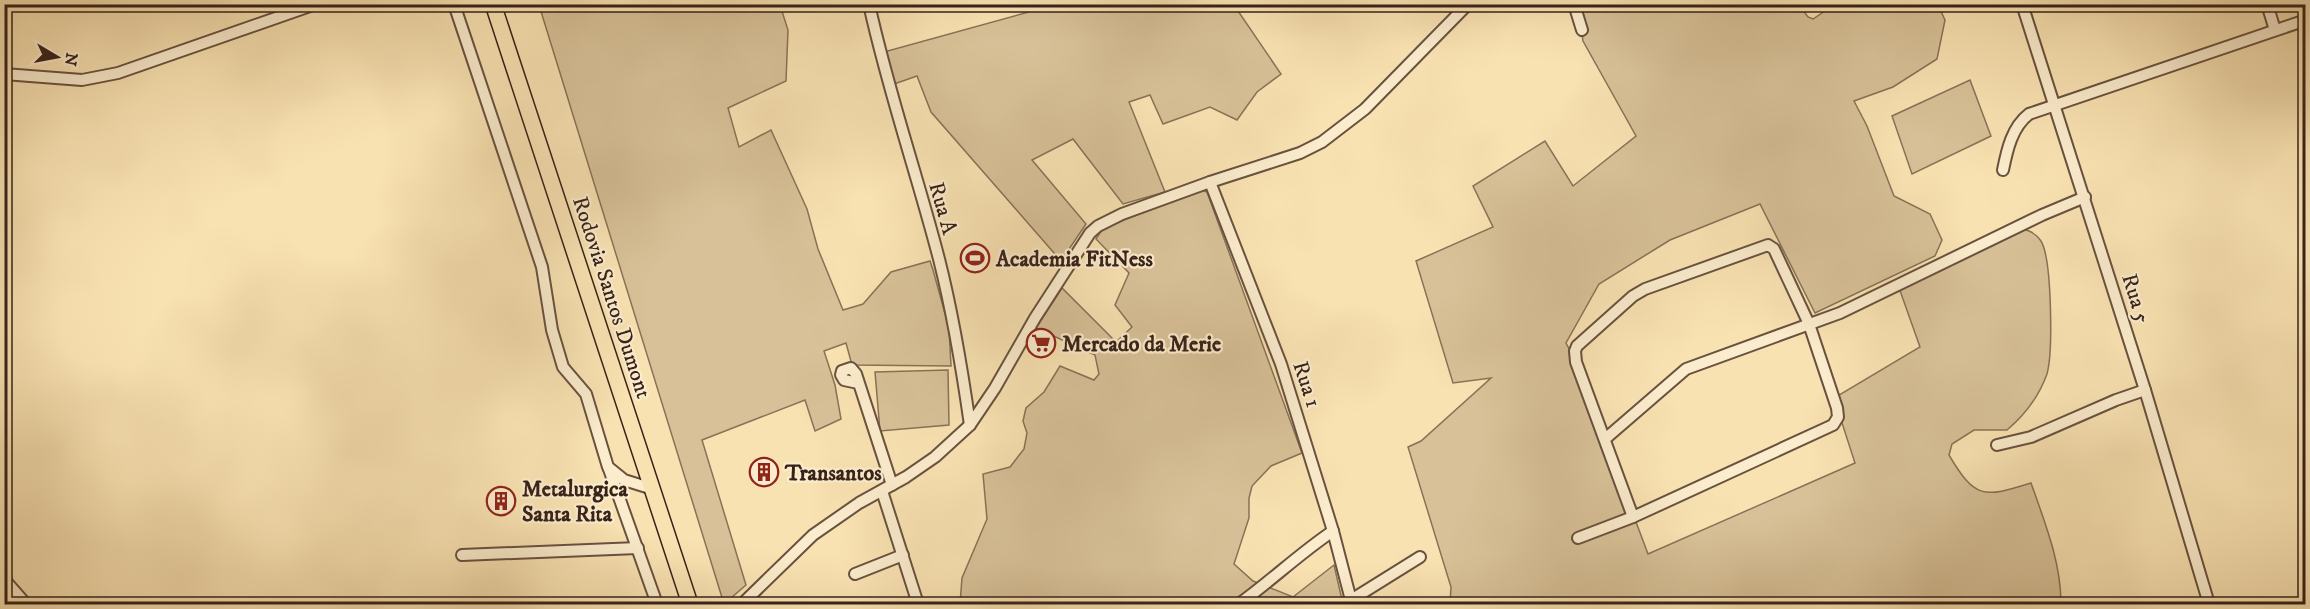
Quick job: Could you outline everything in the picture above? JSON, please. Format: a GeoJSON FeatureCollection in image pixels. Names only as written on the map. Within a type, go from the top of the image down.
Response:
{"type":"FeatureCollection","features":[{"type":"Feature","properties":{"kind":"highway","name":"Rodovia Santos Dumont"},"geometry":{"type":"LineString","coordinates":[[493,4],[690,604]]}},
{"type":"Feature","properties":{"kind":"street"},"geometry":{"type":"LineString","coordinates":[[4,74],[69,80],[118,73],[316,4]]}},
{"type":"Feature","properties":{"kind":"street"},"geometry":{"type":"LineString","coordinates":[[454,4],[542,267],[552,330],[560,357],[567,372],[586,394],[608,467],[657,604]]}},
{"type":"Feature","properties":{"kind":"street","name":"Rua A"},"geometry":{"type":"LineString","coordinates":[[869,4],[882,64],[939,259],[957,340],[970,425]]}},
{"type":"Feature","properties":{"kind":"street"},"geometry":{"type":"LineString","coordinates":[[742,604],[813,536],[836,518],[936,457],[970,425],[1035,318],[1090,233],[1098,226],[1114,217],[1210,182],[1300,153],[1322,142],[1341,129],[1399,77],[1468,4]]}},
{"type":"Feature","properties":{"kind":"street"},"geometry":{"type":"LineString","coordinates":[[1574,4],[1582,30]]}},
{"type":"Feature","properties":{"kind":"street","name":"Rua 5"},"geometry":{"type":"LineString","coordinates":[[2022,4],[2085,197],[2209,604]]}},
{"type":"Feature","properties":{"kind":"street"},"geometry":{"type":"LineString","coordinates":[[2267,4],[2275,30]]}},
{"type":"Feature","properties":{"kind":"street"},"geometry":{"type":"LineString","coordinates":[[2003,170],[2006,154],[2018,125],[2030,114],[2306,20]]}},
{"type":"Feature","properties":{"kind":"street","name":"Rua 1"},"geometry":{"type":"LineString","coordinates":[[1210,182],[1281,364],[1333,531],[1351,602]]}},
{"type":"Feature","properties":{"kind":"street"},"geometry":{"type":"LineString","coordinates":[[1605,439],[1686,369],[1863,302],[2042,215],[2085,197]]}},
{"type":"Feature","properties":{"kind":"street"},"geometry":{"type":"LineString","coordinates":[[1578,538],[1633,517],[1724,476],[1833,425],[1836,421],[1837,408],[1809,324],[1774,249],[1768,245],[1711,264],[1633,296],[1588,334],[1575,351],[1580,374],[1633,517]]}},
{"type":"Feature","properties":{"kind":"street"},"geometry":{"type":"LineString","coordinates":[[858,383],[918,604]]}},
{"type":"Feature","properties":{"kind":"street"},"geometry":{"type":"LineString","coordinates":[[1997,445],[2031,437],[2116,400],[2145,390]]}},
{"type":"Feature","properties":{"kind":"street"},"geometry":{"type":"LineString","coordinates":[[608,467],[624,480],[652,489]]}},
{"type":"Feature","properties":{"kind":"street"},"geometry":{"type":"LineString","coordinates":[[1239,604],[1271,581],[1305,550],[1333,531]]}},
{"type":"Feature","properties":{"kind":"street"},"geometry":{"type":"LineString","coordinates":[[462,555],[638,548]]}},
{"type":"Feature","properties":{"kind":"street"},"geometry":{"type":"LineString","coordinates":[[855,574],[903,555]]}},
{"type":"Feature","properties":{"kind":"street"},"geometry":{"type":"LineString","coordinates":[[1351,602],[1420,557]]}},
{"type":"Feature","properties":{"kind":"street"},"geometry":{"type":"LineString","coordinates":[[4,579],[26,604]]}},
{"type":"Feature","properties":{"kind":"shaded area"},"geometry":{"type":"Polygon","coordinates":[[[539,5],[780,5],[788,30],[786,81],[728,108],[739,147],[771,130],[807,209],[818,249],[843,310],[863,304],[891,272],[930,261],[933,270],[949,328],[951,366],[852,365],[846,343],[824,351],[835,385],[841,419],[815,431],[805,400],[702,440],[746,585],[724,604],[539,5]]]}},
{"type":"Feature","properties":{"kind":"shaded area"},"geometry":{"type":"Polygon","coordinates":[[[1028,5],[1234,5],[1281,74],[1257,92],[1237,120],[1210,107],[1163,124],[1150,95],[1129,102],[1165,192],[1123,204],[1073,139],[1032,160],[1086,224],[1061,261],[931,112],[917,76],[894,84],[884,52],[1029,12],[1028,5]]]}},
{"type":"Feature","properties":{"kind":"shaded area"},"geometry":{"type":"Polygon","coordinates":[[[1577,5],[1799,5],[1808,17],[1813,19],[1834,5],[1938,5],[1945,20],[1937,59],[1893,87],[1854,101],[1867,126],[1894,196],[1930,214],[1942,240],[1935,256],[1815,313],[1760,204],[1670,240],[1599,284],[1566,343],[1576,362],[1648,554],[1855,463],[1834,398],[1920,347],[1898,285],[2018,227],[2036,235],[2045,251],[2050,306],[2047,374],[2031,405],[2007,430],[1974,430],[1952,444],[1949,455],[1966,480],[1982,491],[2002,491],[2031,483],[2055,558],[2061,604],[1450,604],[1451,587],[1408,447],[1421,441],[1491,378],[1453,383],[1416,261],[1493,227],[1473,186],[1545,141],[1573,186],[1636,136],[1583,41],[1577,5]]]}},
{"type":"Feature","properties":{"kind":"shaded area"},"geometry":{"type":"Polygon","coordinates":[[[1970,80],[1991,136],[1912,174],[1892,116],[1970,80]]]}},
{"type":"Feature","properties":{"kind":"shaded area"},"geometry":{"type":"Polygon","coordinates":[[[1202,190],[1207,192],[1302,453],[1271,466],[1252,486],[1249,498],[1249,518],[1234,564],[1253,581],[1293,597],[1334,565],[1343,604],[960,604],[962,578],[987,519],[983,474],[1010,467],[1024,449],[1027,433],[1023,421],[1026,408],[1044,392],[1060,366],[1094,380],[1099,374],[1095,355],[1036,328],[1062,288],[1116,342],[1132,327],[1115,305],[1129,273],[1096,239],[1103,228],[1202,190]]]}},
{"type":"Feature","properties":{"kind":"shaded area"},"geometry":{"type":"Polygon","coordinates":[[[948,370],[949,425],[880,431],[875,372],[948,370]]]}},
{"type":"Feature","properties":{"kind":"place","name":"Academia FitNess"},"geometry":{"type":"Point","coordinates":[975,258]}},
{"type":"Feature","properties":{"kind":"place","name":"Mercado da Merie"},"geometry":{"type":"Point","coordinates":[1041,343]}},
{"type":"Feature","properties":{"kind":"place","name":"Transantos"},"geometry":{"type":"Point","coordinates":[764,472]}},
{"type":"Feature","properties":{"kind":"place","name":"Metalurgica Santa Rita"},"geometry":{"type":"Point","coordinates":[501,501]}}]}
